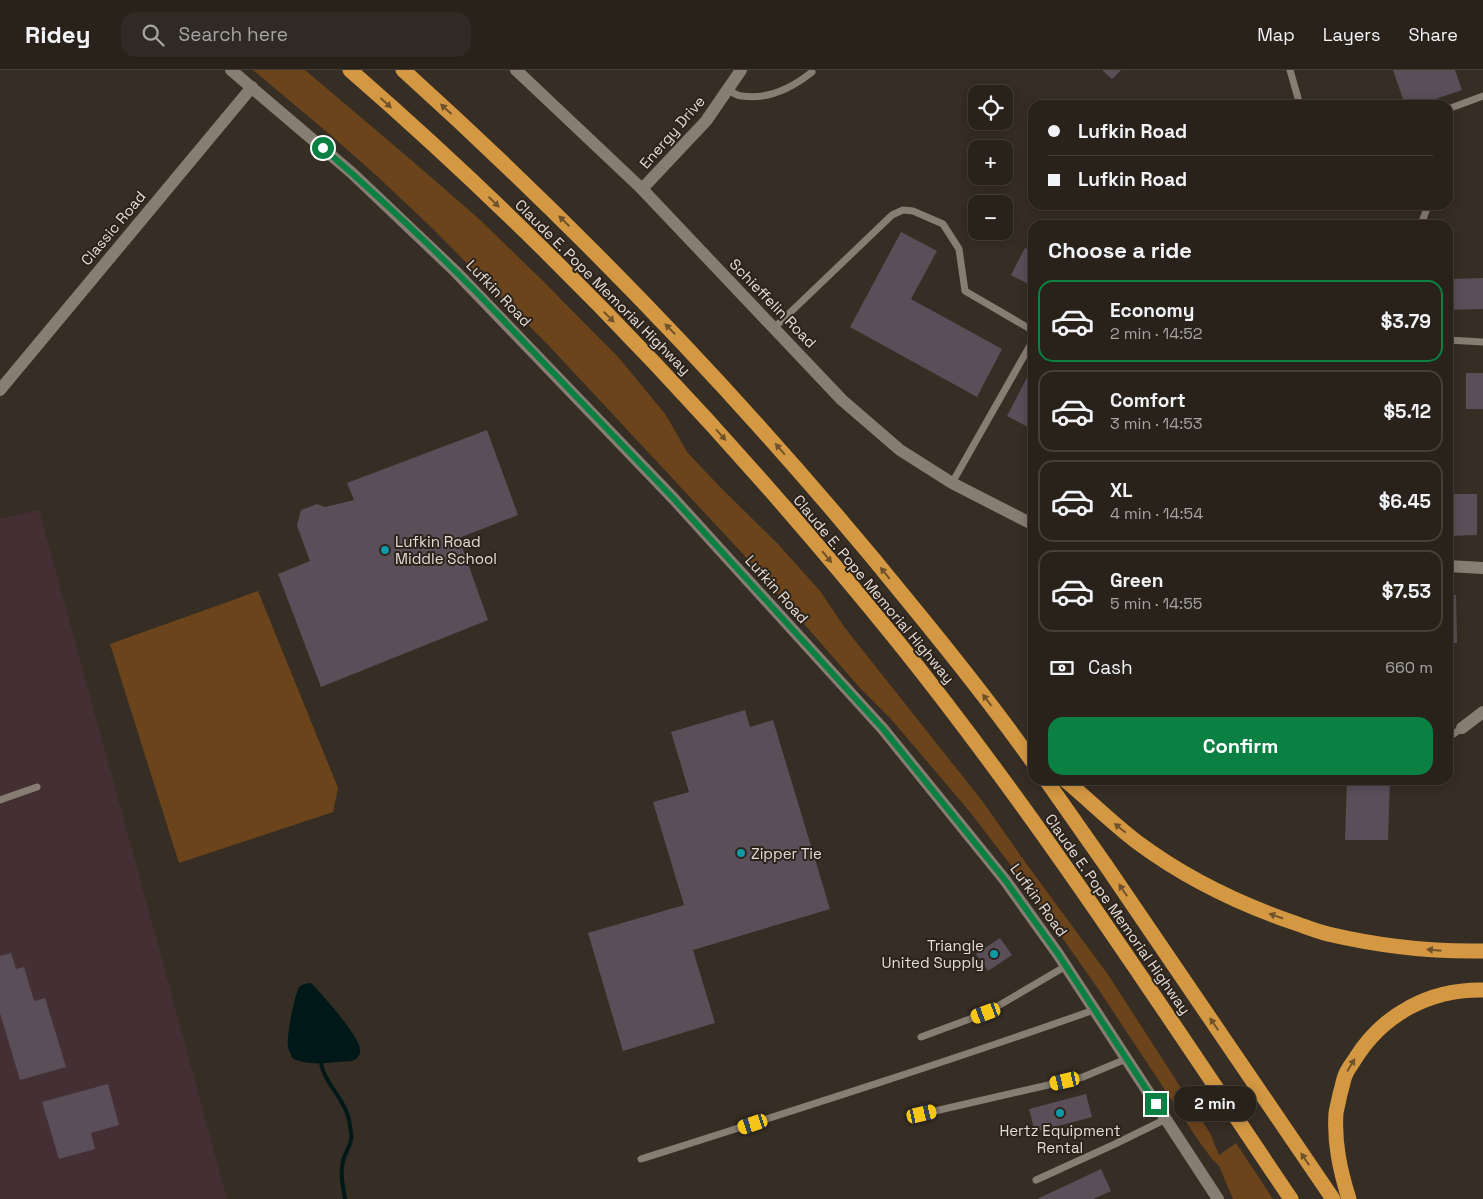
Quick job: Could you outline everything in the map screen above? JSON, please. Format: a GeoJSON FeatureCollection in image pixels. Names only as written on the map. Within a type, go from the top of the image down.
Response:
{"type":"FeatureCollection","features":[{"type":"Feature","properties":{"kind":"highway","name":"Claude E. Pope Memorial Highway"},"geometry":{"type":"LineString","coordinates":[[350,70],[459,168],[564,270],[721,434],[827,557],[898,643],[998,773],[1124,952],[1290,1199]]}},
{"type":"Feature","properties":{"kind":"highway","name":"Claude E. Pope Memorial Highway"},"geometry":{"type":"LineString","coordinates":[[403,70],[481,140],[599,255],[776,444],[876,561],[974,683],[1028,755]]}},
{"type":"Feature","properties":{"kind":"highway"},"geometry":{"type":"LineString","coordinates":[[1016,738],[1028,748]]}},
{"type":"Feature","properties":{"kind":"highway","name":"Claude E. Pope Memorial Highway"},"geometry":{"type":"LineString","coordinates":[[1050,785],[1103,860],[1332,1199]]}},
{"type":"Feature","properties":{"kind":"highway"},"geometry":{"type":"LineString","coordinates":[[1071,785],[1106,817],[1175,867],[1219,892],[1259,910],[1326,934],[1362,942],[1453,952],[1483,951]]}},
{"type":"Feature","properties":{"kind":"highway"},"geometry":{"type":"LineString","coordinates":[[1349,1199],[1336,1149],[1336,1111],[1345,1075],[1361,1050],[1378,1028],[1398,1012],[1421,1001],[1469,990],[1483,990]]}},
{"type":"Feature","properties":{"kind":"street","name":"Lufkin Road"},"geometry":{"type":"LineString","coordinates":[[231,70],[352,173],[455,271],[673,498],[883,729],[1005,880],[1066,966],[1218,1199]]}},
{"type":"Feature","properties":{"kind":"street","name":"Schieffelin Road"},"geometry":{"type":"LineString","coordinates":[[516,70],[642,189],[842,400],[900,450],[952,483],[1028,522]]}},
{"type":"Feature","properties":{"kind":"street","name":"Energy Drive"},"geometry":{"type":"LineString","coordinates":[[642,189],[706,121],[741,70]]}},
{"type":"Feature","properties":{"kind":"street","name":"Classic Road"},"geometry":{"type":"LineString","coordinates":[[0,390],[252,87]]}},
{"type":"Feature","properties":{"kind":"street"},"geometry":{"type":"LineString","coordinates":[[1453,566],[1483,568]]}},
{"type":"Feature","properties":{"kind":"street"},"geometry":{"type":"LineString","coordinates":[[1462,728],[1483,712]]}},
{"type":"Feature","properties":{"kind":"lane"},"geometry":{"type":"LineString","coordinates":[[1290,70],[1299,100]]}},
{"type":"Feature","properties":{"kind":"lane"},"geometry":{"type":"LineString","coordinates":[[728,90],[741,96],[760,96],[779,92],[799,82],[812,72]]}},
{"type":"Feature","properties":{"kind":"lane"},"geometry":{"type":"LineString","coordinates":[[1453,107],[1483,96]]}},
{"type":"Feature","properties":{"kind":"lane"},"geometry":{"type":"LineString","coordinates":[[774,328],[892,215],[903,210],[913,211],[943,224],[959,249],[966,291],[1028,328]]}},
{"type":"Feature","properties":{"kind":"lane"},"geometry":{"type":"LineString","coordinates":[[1453,340],[1483,342]]}},
{"type":"Feature","properties":{"kind":"lane"},"geometry":{"type":"LineString","coordinates":[[952,483],[1028,349]]}},
{"type":"Feature","properties":{"kind":"lane"},"geometry":{"type":"LineString","coordinates":[[1453,734],[1462,728]]}},
{"type":"Feature","properties":{"kind":"lane"},"geometry":{"type":"LineString","coordinates":[[0,800],[37,786]]}},
{"type":"Feature","properties":{"kind":"lane"},"geometry":{"type":"LineString","coordinates":[[921,1037],[986,1013],[1066,966]]}},
{"type":"Feature","properties":{"kind":"lane"},"geometry":{"type":"LineString","coordinates":[[641,1159],[928,1067],[1094,1010]]}},
{"type":"Feature","properties":{"kind":"lane"},"geometry":{"type":"LineString","coordinates":[[922,1114],[1083,1077],[1126,1059]]}},
{"type":"Feature","properties":{"kind":"lane"},"geometry":{"type":"LineString","coordinates":[[1036,1180],[1166,1119]]}},
{"type":"Feature","properties":{"kind":"shaded area"},"geometry":{"type":"Polygon","coordinates":[[[253,70],[305,70],[478,218],[619,358],[666,415],[687,452],[778,544],[820,591],[845,628],[983,802],[1109,976],[1210,1133],[1219,1155],[1236,1143],[1273,1199],[1233,1199],[1219,1166],[1198,1140],[1099,990],[1016,872],[970,812],[891,719],[860,688],[743,554],[551,348],[432,228],[334,138],[253,70]]]}},
{"type":"Feature","properties":{"kind":"shaded area"},"geometry":{"type":"Polygon","coordinates":[[[39,510],[227,1199],[0,1199],[0,519],[39,510]]]}},
{"type":"Feature","properties":{"kind":"shaded area"},"geometry":{"type":"Polygon","coordinates":[[[258,591],[338,788],[333,812],[179,863],[110,644],[258,591]]]}},
{"type":"Feature","properties":{"kind":"water"},"geometry":{"type":"Polygon","coordinates":[[[311,983],[339,1015],[358,1043],[360,1051],[356,1059],[352,1061],[313,1063],[292,1058],[288,1049],[288,1041],[293,1005],[300,986],[311,983]]]}},
{"type":"Feature","properties":{"kind":"building"},"geometry":{"type":"Polygon","coordinates":[[[1102,70],[1121,70],[1112,79],[1102,70]]]}},
{"type":"Feature","properties":{"kind":"building"},"geometry":{"type":"Polygon","coordinates":[[[1393,70],[1455,70],[1462,90],[1433,100],[1403,100],[1393,70]]]}},
{"type":"Feature","properties":{"kind":"building"},"geometry":{"type":"Polygon","coordinates":[[[901,232],[937,251],[911,299],[1002,349],[977,397],[850,327],[901,232]]]}},
{"type":"Feature","properties":{"kind":"building"},"geometry":{"type":"Polygon","coordinates":[[[1025,248],[1028,250],[1028,284],[1011,275],[1025,248]]]}},
{"type":"Feature","properties":{"kind":"building"},"geometry":{"type":"Polygon","coordinates":[[[1483,278],[1483,309],[1453,310],[1453,279],[1483,278]]]}},
{"type":"Feature","properties":{"kind":"building"},"geometry":{"type":"Polygon","coordinates":[[[1466,373],[1483,373],[1483,409],[1466,409],[1466,373]]]}},
{"type":"Feature","properties":{"kind":"building"},"geometry":{"type":"Polygon","coordinates":[[[1028,376],[1028,427],[1007,416],[1028,376]]]}},
{"type":"Feature","properties":{"kind":"building","name":"Lufkin Road Middle School"},"geometry":{"type":"Polygon","coordinates":[[[487,430],[518,515],[459,538],[488,620],[321,687],[278,574],[310,561],[297,526],[301,510],[317,504],[325,507],[354,500],[347,483],[487,430]]]}},
{"type":"Feature","properties":{"kind":"building"},"geometry":{"type":"Polygon","coordinates":[[[1453,494],[1477,494],[1477,535],[1453,536],[1453,494]]]}},
{"type":"Feature","properties":{"kind":"building"},"geometry":{"type":"Polygon","coordinates":[[[1453,595],[1456,595],[1457,643],[1453,643],[1453,595]]]}},
{"type":"Feature","properties":{"kind":"building","name":"Zipper Tie"},"geometry":{"type":"Polygon","coordinates":[[[745,710],[750,727],[773,720],[830,909],[693,950],[715,1023],[623,1051],[588,933],[684,905],[653,802],[689,792],[671,732],[745,710]]]}},
{"type":"Feature","properties":{"kind":"building"},"geometry":{"type":"Polygon","coordinates":[[[1347,785],[1390,785],[1388,840],[1345,840],[1347,785]]]}},
{"type":"Feature","properties":{"kind":"building","name":"Triangle United Supply"},"geometry":{"type":"Polygon","coordinates":[[[1000,938],[1012,955],[988,971],[976,954],[1000,938]]]}},
{"type":"Feature","properties":{"kind":"building"},"geometry":{"type":"Polygon","coordinates":[[[11,953],[16,969],[24,967],[34,1001],[45,998],[66,1067],[20,1080],[0,1013],[0,956],[11,953]]]}},
{"type":"Feature","properties":{"kind":"building"},"geometry":{"type":"Polygon","coordinates":[[[108,1084],[119,1125],[91,1133],[95,1149],[59,1159],[42,1102],[108,1084]]]}},
{"type":"Feature","properties":{"kind":"building","name":"Hertz Equipment Rental"},"geometry":{"type":"Polygon","coordinates":[[[1086,1094],[1092,1117],[1035,1132],[1029,1109],[1086,1094]]]}},
{"type":"Feature","properties":{"kind":"building"},"geometry":{"type":"Polygon","coordinates":[[[1101,1169],[1111,1191],[1093,1199],[1037,1199],[1101,1169]]]}},
{"type":"Feature","properties":{"kind":"waterway"},"geometry":{"type":"LineString","coordinates":[[321,1058],[321,1064],[328,1082],[345,1109],[351,1128],[351,1140],[343,1161],[342,1171],[345,1199]]}},
{"type":"Feature","properties":{"kind":"place","name":"Lufkin Road Middle School"},"geometry":{"type":"Point","coordinates":[385,550]}},
{"type":"Feature","properties":{"kind":"place","name":"Zipper Tie"},"geometry":{"type":"Point","coordinates":[741,853]}},
{"type":"Feature","properties":{"kind":"place","name":"Triangle United Supply"},"geometry":{"type":"Point","coordinates":[994,954]}},
{"type":"Feature","properties":{"kind":"place","name":"Hertz Equipment Rental"},"geometry":{"type":"Point","coordinates":[1060,1113]}},
{"type":"Feature","properties":{"kind":"route"},"geometry":{"type":"LineString","coordinates":[[323,148],[378,197],[480,296],[673,498],[883,729],[1005,880],[1058,954],[1156,1104]]}}]}
